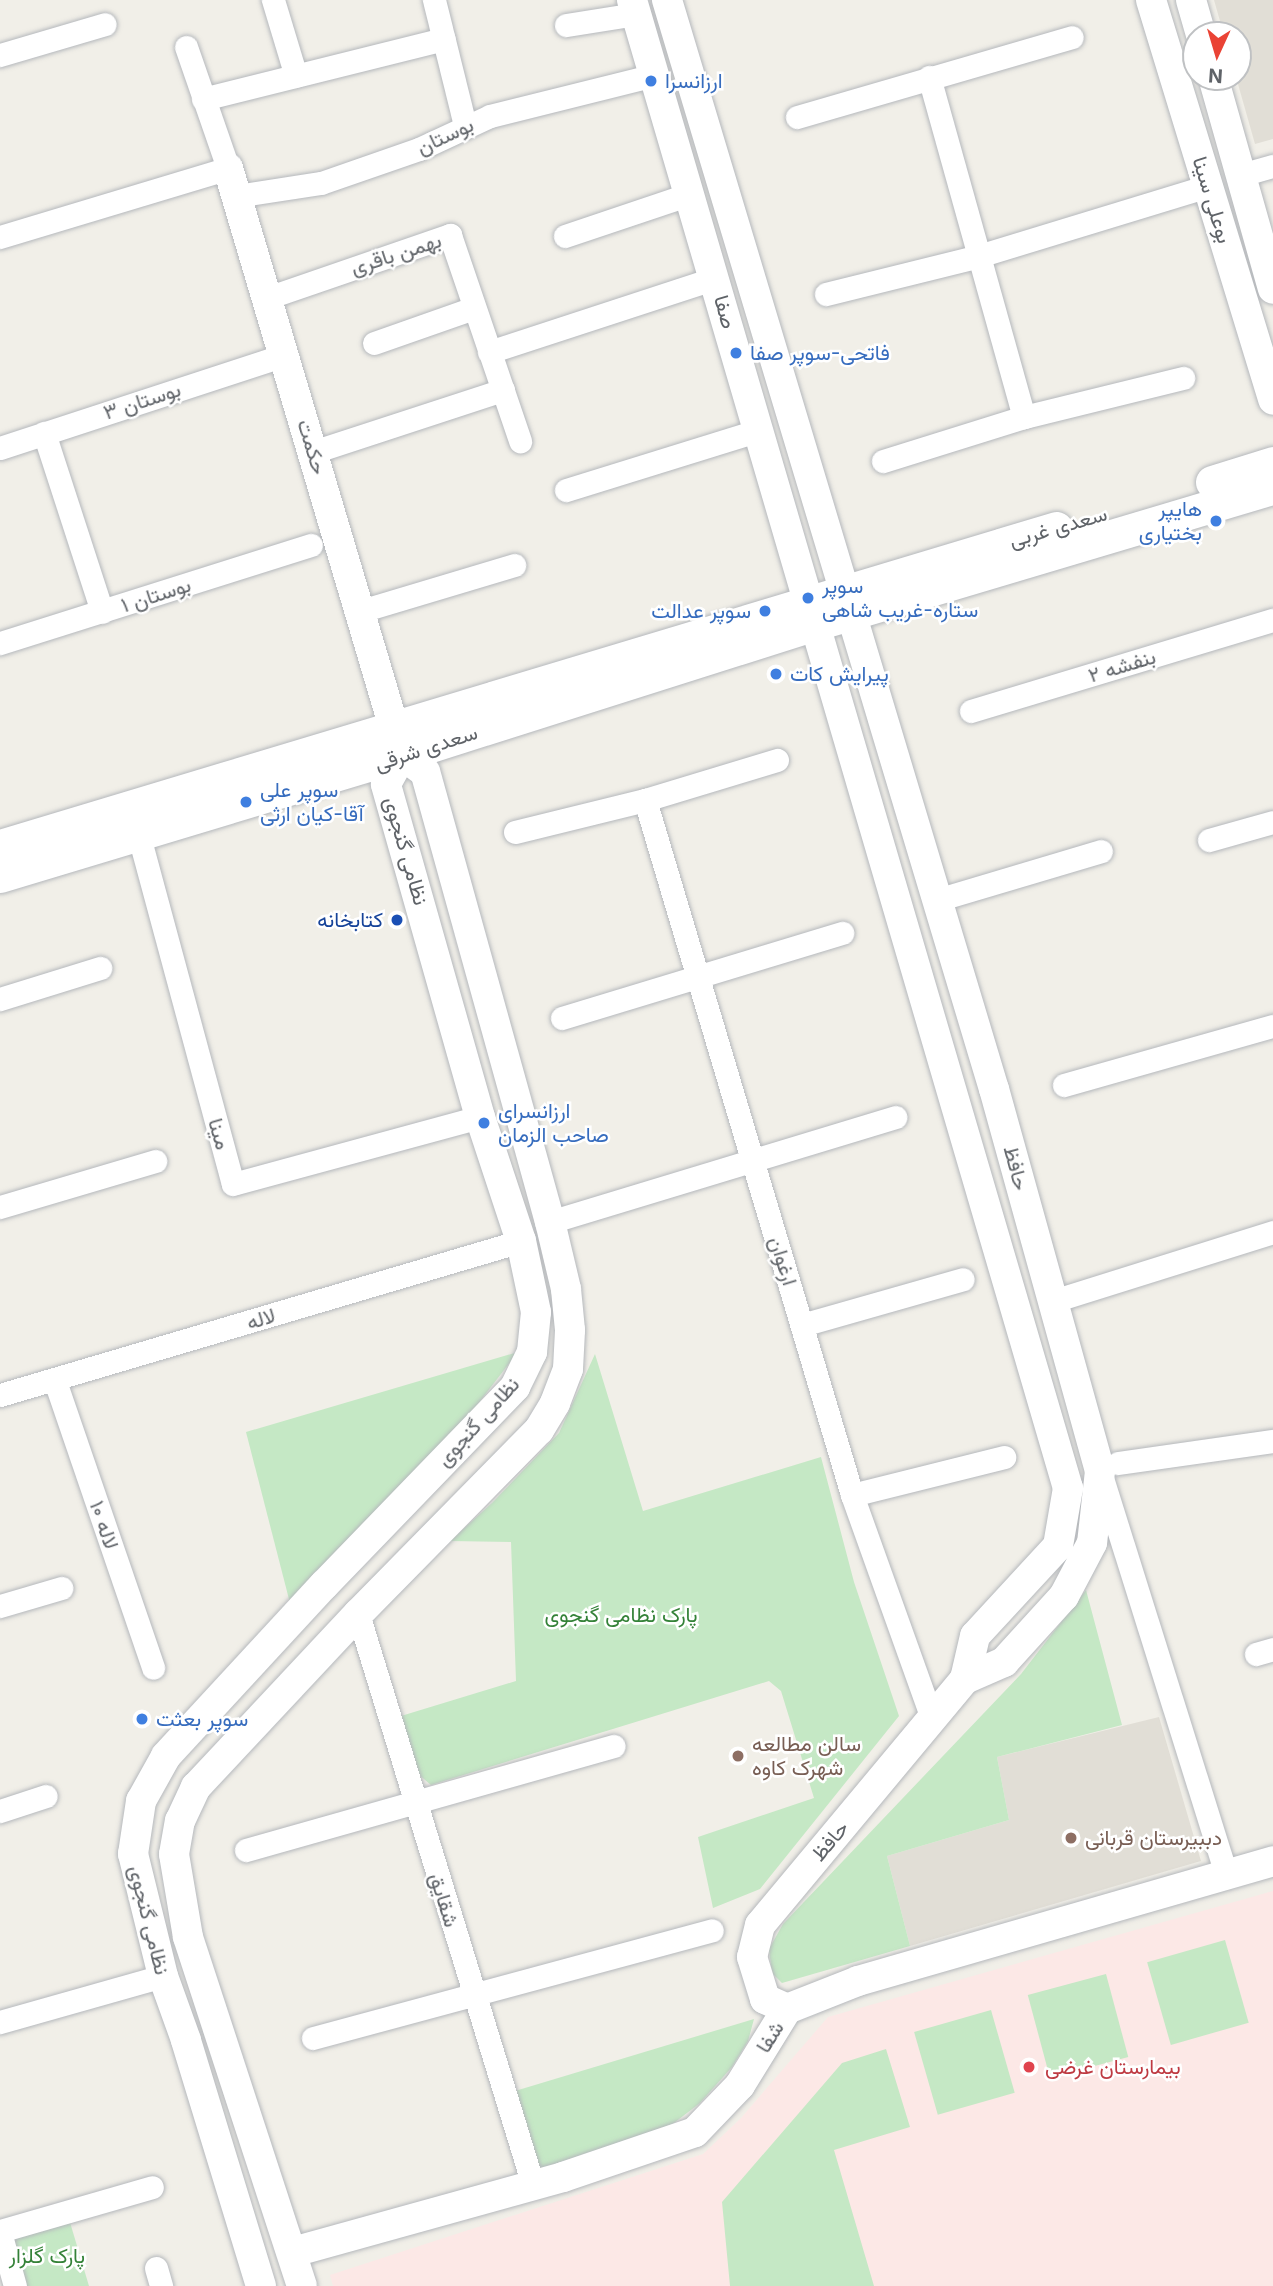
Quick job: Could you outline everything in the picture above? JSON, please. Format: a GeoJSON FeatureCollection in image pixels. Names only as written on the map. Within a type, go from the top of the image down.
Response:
{"type":"FeatureCollection","features":[{"type":"Feature","properties":{"kind":"main road","name":"سعدی غربی"},"geometry":{"type":"LineString","coordinates":[[846,602],[1273,463]]}},
{"type":"Feature","properties":{"kind":"main road","name":"سعدی غربی"},"geometry":{"type":"LineString","coordinates":[[846,602],[1273,488]]}},
{"type":"Feature","properties":{"kind":"main road","name":"سعدی شرقی"},"geometry":{"type":"LineString","coordinates":[[0,846],[399,741],[846,602]]}},
{"type":"Feature","properties":{"kind":"main road","name":"سعدی شرقی"},"geometry":{"type":"LineString","coordinates":[[0,876],[139,836],[399,741]]}},
{"type":"Feature","properties":{"kind":"street"},"geometry":{"type":"LineString","coordinates":[[273,0],[296,76]]}},
{"type":"Feature","properties":{"kind":"street"},"geometry":{"type":"LineString","coordinates":[[434,0],[465,125]]}},
{"type":"Feature","properties":{"kind":"street","name":"صفا"},"geometry":{"type":"LineString","coordinates":[[667,0],[846,602]]}},
{"type":"Feature","properties":{"kind":"street","name":"بوعلی سینا"},"geometry":{"type":"LineString","coordinates":[[1151,0],[1273,400]]}},
{"type":"Feature","properties":{"kind":"street"},"geometry":{"type":"LineString","coordinates":[[1191,0],[1197,21]]}},
{"type":"Feature","properties":{"kind":"street"},"geometry":{"type":"LineString","coordinates":[[566,25],[634,7]]}},
{"type":"Feature","properties":{"kind":"street","name":"صفا"},"geometry":{"type":"LineString","coordinates":[[634,7],[813,612]]}},
{"type":"Feature","properties":{"kind":"street"},"geometry":{"type":"LineString","coordinates":[[0,55],[104,23]]}},
{"type":"Feature","properties":{"kind":"street"},"geometry":{"type":"LineString","coordinates":[[797,117],[1072,37]]}},
{"type":"Feature","properties":{"kind":"street"},"geometry":{"type":"LineString","coordinates":[[204,99],[444,39]]}},
{"type":"Feature","properties":{"kind":"street"},"geometry":{"type":"LineString","coordinates":[[187,47],[232,182]]}},
{"type":"Feature","properties":{"kind":"street","name":"بوستان"},"geometry":{"type":"LineString","coordinates":[[0,237],[232,182],[321,183],[419,149],[465,125],[532,104],[654,75]]}},
{"type":"Feature","properties":{"kind":"street"},"geometry":{"type":"LineString","coordinates":[[929,77],[1024,417]]}},
{"type":"Feature","properties":{"kind":"street","name":"بوعلی سینا"},"geometry":{"type":"LineString","coordinates":[[1217,91],[1273,289]]}},
{"type":"Feature","properties":{"kind":"street"},"geometry":{"type":"LineString","coordinates":[[826,294],[979,256],[1273,166]]}},
{"type":"Feature","properties":{"kind":"street","name":"حکمت"},"geometry":{"type":"LineString","coordinates":[[232,182],[399,741]]}},
{"type":"Feature","properties":{"kind":"street"},"geometry":{"type":"LineString","coordinates":[[565,236],[690,194]]}},
{"type":"Feature","properties":{"kind":"street","name":"بهمن باقری"},"geometry":{"type":"LineString","coordinates":[[267,298],[450,235],[520,441]]}},
{"type":"Feature","properties":{"kind":"street"},"geometry":{"type":"LineString","coordinates":[[489,352],[715,278]]}},
{"type":"Feature","properties":{"kind":"street"},"geometry":{"type":"LineString","coordinates":[[374,343],[474,307]]}},
{"type":"Feature","properties":{"kind":"street","name":"بوستان ۳"},"geometry":{"type":"LineString","coordinates":[[0,447],[285,355]]}},
{"type":"Feature","properties":{"kind":"street"},"geometry":{"type":"LineString","coordinates":[[883,461],[1024,417],[1182,378]]}},
{"type":"Feature","properties":{"kind":"street"},"geometry":{"type":"LineString","coordinates":[[313,452],[503,390]]}},
{"type":"Feature","properties":{"kind":"street"},"geometry":{"type":"LineString","coordinates":[[566,490],[760,430]]}},
{"type":"Feature","properties":{"kind":"street"},"geometry":{"type":"LineString","coordinates":[[44,433],[102,612]]}},
{"type":"Feature","properties":{"kind":"street","name":"بوستان ۱"},"geometry":{"type":"LineString","coordinates":[[0,643],[311,545]]}},
{"type":"Feature","properties":{"kind":"street"},"geometry":{"type":"LineString","coordinates":[[361,611],[514,565]]}},
{"type":"Feature","properties":{"kind":"street","name":"حافظ"},"geometry":{"type":"LineString","coordinates":[[787,2009],[765,1999],[752,1957],[760,1925],[965,1679],[1004,1661],[1064,1596],[1091,1543],[1109,1467],[1053,1301],[994,1089],[846,602]]}},
{"type":"Feature","properties":{"kind":"street","name":"حافظ"},"geometry":{"type":"LineString","coordinates":[[813,612],[1068,1488],[1058,1546],[975,1636],[965,1679]]}},
{"type":"Feature","properties":{"kind":"street","name":"بنفشه ۲"},"geometry":{"type":"LineString","coordinates":[[971,711],[1273,620]]}},
{"type":"Feature","properties":{"kind":"street","name":"نظامی گنجوی"},"geometry":{"type":"LineString","coordinates":[[261,2286],[163,1976],[133,1854],[141,1801],[166,1756],[324,1585],[515,1387],[532,1352],[536,1312],[521,1241],[480,1117],[386,784],[399,741]]}},
{"type":"Feature","properties":{"kind":"street","name":"نظامی گنجوی"},"geometry":{"type":"LineString","coordinates":[[302,2286],[188,1937],[174,1854],[180,1821],[196,1787],[358,1614],[540,1430],[555,1403],[568,1369],[570,1329],[565,1290],[550,1222],[425,772],[399,741]]}},
{"type":"Feature","properties":{"kind":"street"},"geometry":{"type":"LineString","coordinates":[[515,832],[645,800],[777,760]]}},
{"type":"Feature","properties":{"kind":"street","name":"ارغوان"},"geometry":{"type":"LineString","coordinates":[[645,800],[852,1495],[932,1719]]}},
{"type":"Feature","properties":{"kind":"street"},"geometry":{"type":"LineString","coordinates":[[1209,840],[1273,822]]}},
{"type":"Feature","properties":{"kind":"street","name":"مینا"},"geometry":{"type":"LineString","coordinates":[[139,836],[233,1184],[480,1117]]}},
{"type":"Feature","properties":{"kind":"street"},"geometry":{"type":"LineString","coordinates":[[937,900],[1101,851]]}},
{"type":"Feature","properties":{"kind":"street"},"geometry":{"type":"LineString","coordinates":[[562,1018],[842,933]]}},
{"type":"Feature","properties":{"kind":"street"},"geometry":{"type":"LineString","coordinates":[[0,999],[100,968]]}},
{"type":"Feature","properties":{"kind":"street"},"geometry":{"type":"LineString","coordinates":[[1064,1085],[1273,1026]]}},
{"type":"Feature","properties":{"kind":"street"},"geometry":{"type":"LineString","coordinates":[[550,1222],[895,1116]]}},
{"type":"Feature","properties":{"kind":"street"},"geometry":{"type":"LineString","coordinates":[[0,1207],[155,1161]]}},
{"type":"Feature","properties":{"kind":"street"},"geometry":{"type":"LineString","coordinates":[[1018,1317],[1053,1301],[1273,1232]]}},
{"type":"Feature","properties":{"kind":"street","name":"لاله"},"geometry":{"type":"LineString","coordinates":[[0,1395],[55,1381],[521,1241]]}},
{"type":"Feature","properties":{"kind":"street"},"geometry":{"type":"LineString","coordinates":[[802,1325],[963,1279]]}},
{"type":"Feature","properties":{"kind":"street","name":"لاله ۱۰"},"geometry":{"type":"LineString","coordinates":[[55,1381],[153,1668]]}},
{"type":"Feature","properties":{"kind":"street"},"geometry":{"type":"LineString","coordinates":[[1226,1874],[1109,1467],[1273,1441]]}},
{"type":"Feature","properties":{"kind":"street"},"geometry":{"type":"LineString","coordinates":[[852,1495],[1004,1457]]}},
{"type":"Feature","properties":{"kind":"street"},"geometry":{"type":"LineString","coordinates":[[324,1585],[358,1614]]}},
{"type":"Feature","properties":{"kind":"street"},"geometry":{"type":"LineString","coordinates":[[0,1606],[61,1588]]}},
{"type":"Feature","properties":{"kind":"street","name":"شقایق"},"geometry":{"type":"LineString","coordinates":[[358,1614],[533,2185]]}},
{"type":"Feature","properties":{"kind":"street"},"geometry":{"type":"LineString","coordinates":[[246,1850],[614,1746]]}},
{"type":"Feature","properties":{"kind":"street"},"geometry":{"type":"LineString","coordinates":[[0,1811],[46,1796]]}},
{"type":"Feature","properties":{"kind":"street","name":"شفا"},"geometry":{"type":"LineString","coordinates":[[293,2252],[533,2185],[695,2132],[740,2085],[787,2009],[858,1981],[1273,1861]]}},
{"type":"Feature","properties":{"kind":"street"},"geometry":{"type":"LineString","coordinates":[[313,2038],[712,1930]]}},
{"type":"Feature","properties":{"kind":"street"},"geometry":{"type":"LineString","coordinates":[[0,2022],[163,1976]]}},
{"type":"Feature","properties":{"kind":"street"},"geometry":{"type":"LineString","coordinates":[[207,2109],[241,2097]]}},
{"type":"Feature","properties":{"kind":"street"},"geometry":{"type":"LineString","coordinates":[[15,2286],[0,2231],[152,2187]]}},
{"type":"Feature","properties":{"kind":"shaded area"},"geometry":{"type":"Polygon","coordinates":[[[1214,0],[1273,0],[1273,139],[1255,144],[1240,91],[1252,91],[1252,21],[1220,21],[1214,0]]]}},
{"type":"Feature","properties":{"kind":"shaded area","name":"دببیرستان قربانی"},"geometry":{"type":"Polygon","coordinates":[[[1159,1717],[1201,1861],[910,1946],[887,1856],[1009,1820],[997,1757],[1159,1717]]]}},
{"type":"Feature","properties":{"kind":"shaded area","name":"بیمارستان غرضی"},"geometry":{"type":"Polygon","coordinates":[[[1273,1891],[1273,2286],[333,2286],[330,2275],[703,2154],[741,2118],[828,2017],[1273,1891]]]}},
{"type":"Feature","properties":{"kind":"green space"},"geometry":{"type":"Polygon","coordinates":[[[518,1352],[474,1409],[291,1607],[246,1432],[518,1352]]]}},
{"type":"Feature","properties":{"kind":"green space","name":"پارک نظامی گنجوی"},"geometry":{"type":"Polygon","coordinates":[[[595,1354],[643,1511],[821,1457],[854,1582],[899,1716],[760,1889],[713,1908],[698,1837],[814,1798],[781,1691],[769,1681],[431,1785],[418,1774],[401,1716],[516,1681],[511,1542],[450,1541],[492,1503],[559,1433],[595,1354]]]}},
{"type":"Feature","properties":{"kind":"green space"},"geometry":{"type":"Polygon","coordinates":[[[1086,1590],[1122,1725],[997,1757],[1009,1820],[887,1856],[910,1946],[782,1983],[772,1973],[769,1949],[783,1924],[1021,1674],[1086,1590]]]}},
{"type":"Feature","properties":{"kind":"green space"},"geometry":{"type":"Polygon","coordinates":[[[1225,1940],[1249,2023],[1171,2045],[1147,1962],[1225,1940]]]}},
{"type":"Feature","properties":{"kind":"green space"},"geometry":{"type":"Polygon","coordinates":[[[1106,1974],[1128,2057],[1050,2078],[1028,1995],[1106,1974]]]}},
{"type":"Feature","properties":{"kind":"green space"},"geometry":{"type":"Polygon","coordinates":[[[991,2010],[1015,2093],[938,2115],[914,2032],[991,2010]]]}},
{"type":"Feature","properties":{"kind":"green space"},"geometry":{"type":"Polygon","coordinates":[[[754,2019],[748,2041],[732,2067],[700,2103],[670,2126],[539,2172],[515,2091],[754,2019]]]}},
{"type":"Feature","properties":{"kind":"green space"},"geometry":{"type":"Polygon","coordinates":[[[886,2049],[910,2127],[834,2150],[874,2286],[730,2286],[722,2202],[842,2063],[886,2049]]]}},
{"type":"Feature","properties":{"kind":"green space","name":"پارک گلزار"},"geometry":{"type":"Polygon","coordinates":[[[69,2219],[89,2286],[22,2286],[8,2237],[69,2219]]]}},
{"type":"Feature","properties":{"kind":"place","name":"ارزانسرا"},"geometry":{"type":"Point","coordinates":[651,81]}},
{"type":"Feature","properties":{"kind":"place","name":"فاتحی-سوپر صفا"},"geometry":{"type":"Point","coordinates":[736,353]}},
{"type":"Feature","properties":{"kind":"place","name":"هایپر بختیاری"},"geometry":{"type":"Point","coordinates":[1216,521]}},
{"type":"Feature","properties":{"kind":"place","name":"سوپر ستاره-غریب شاهی"},"geometry":{"type":"Point","coordinates":[808,598]}},
{"type":"Feature","properties":{"kind":"place","name":"سوپر عدالت"},"geometry":{"type":"Point","coordinates":[765,611]}},
{"type":"Feature","properties":{"kind":"place","name":"پیرایش کات"},"geometry":{"type":"Point","coordinates":[776,674]}},
{"type":"Feature","properties":{"kind":"place","name":"سوپر علی آقا-کیان ارثی"},"geometry":{"type":"Point","coordinates":[246,802]}},
{"type":"Feature","properties":{"kind":"place","name":"کتابخانه"},"geometry":{"type":"Point","coordinates":[397,920]}},
{"type":"Feature","properties":{"kind":"place","name":"ارزانسرای صاحب الزمان"},"geometry":{"type":"Point","coordinates":[484,1123]}},
{"type":"Feature","properties":{"kind":"place","name":"سوپر بعثت"},"geometry":{"type":"Point","coordinates":[142,1719]}},
{"type":"Feature","properties":{"kind":"place","name":"سالن مطالعه شهرک کاوه"},"geometry":{"type":"Point","coordinates":[738,1756]}},
{"type":"Feature","properties":{"kind":"place","name":"دببیرستان قربانی"},"geometry":{"type":"Point","coordinates":[1071,1838]}},
{"type":"Feature","properties":{"kind":"place","name":"بیمارستان غرضی"},"geometry":{"type":"Point","coordinates":[1029,2067]}}]}
